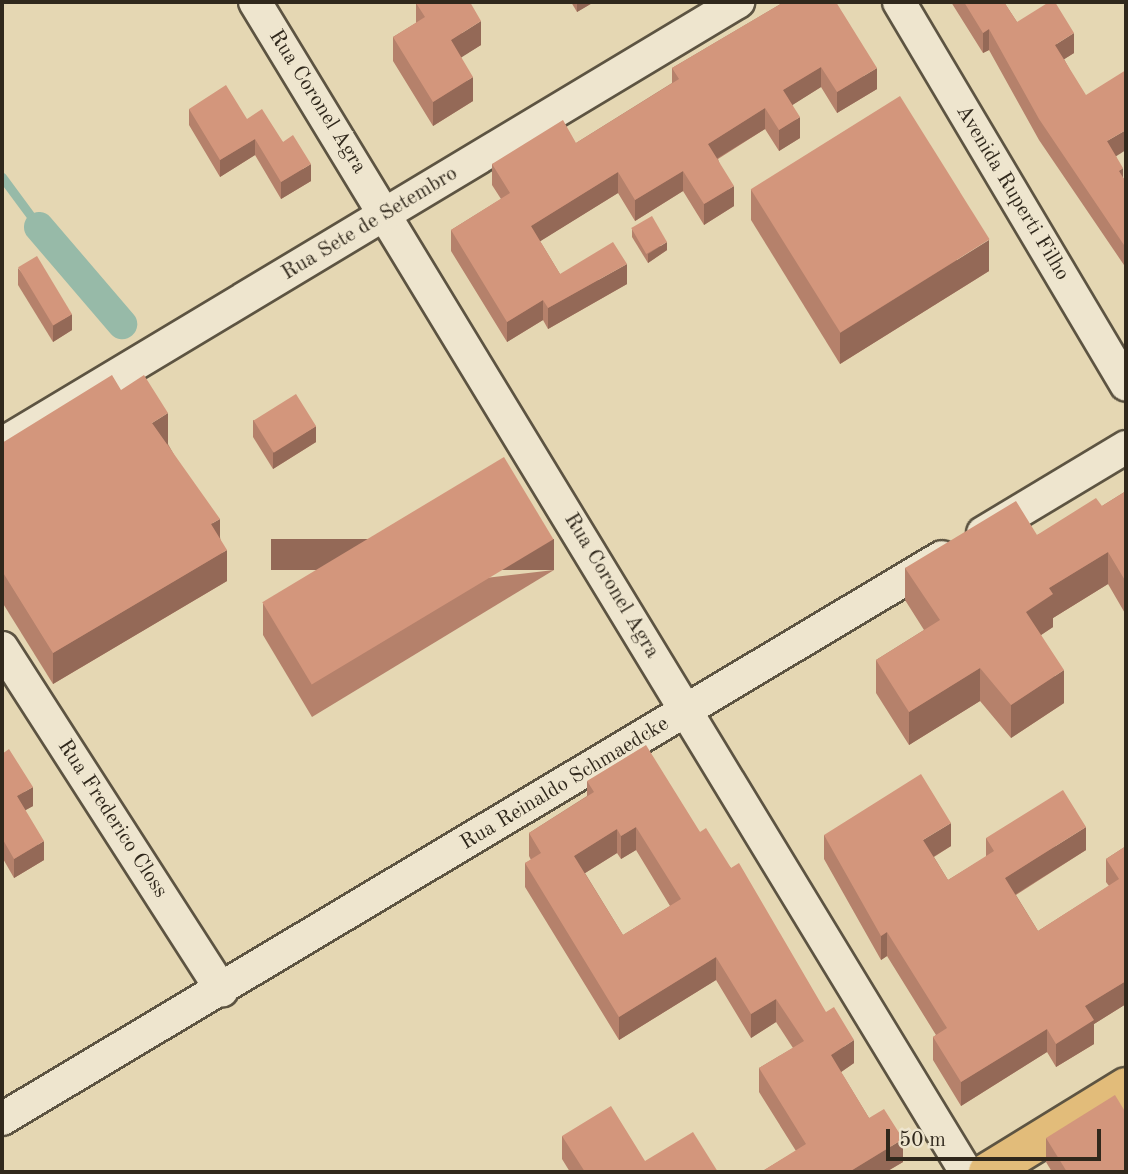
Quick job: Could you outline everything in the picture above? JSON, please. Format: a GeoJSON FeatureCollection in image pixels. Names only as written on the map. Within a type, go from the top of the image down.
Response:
{"type":"FeatureCollection","features":[{"type":"Feature","properties":{"kind":"main road"},"geometry":{"type":"LineString","coordinates":[[988,1172],[1126,1087]]}},
{"type":"Feature","properties":{"kind":"street","name":"Rua Coronel Agra"},"geometry":{"type":"LineString","coordinates":[[254,2],[387,215],[965,1172]]}},
{"type":"Feature","properties":{"kind":"street","name":"Rua Sete de Setembro"},"geometry":{"type":"LineString","coordinates":[[2,444],[738,2]]}},
{"type":"Feature","properties":{"kind":"street","name":"Avenida Ruperti Filho"},"geometry":{"type":"LineString","coordinates":[[898,2],[1126,385]]}},
{"type":"Feature","properties":{"kind":"street","name":"Rua Reinaldo Schmaedcke"},"geometry":{"type":"LineString","coordinates":[[2,1119],[222,991],[1126,447]]}},
{"type":"Feature","properties":{"kind":"street","name":"Rua Frederico Closs"},"geometry":{"type":"LineString","coordinates":[[2,648],[222,991]]}},
{"type":"Feature","properties":{"kind":"building"},"geometry":{"type":"Polygon","coordinates":[[[470,2],[481,21],[451,40],[473,77],[433,102],[393,37],[425,17],[416,3],[470,2]]]}},
{"type":"Feature","properties":{"kind":"building"},"geometry":{"type":"Polygon","coordinates":[[[784,2],[836,2],[877,68],[837,92],[821,67],[783,90],[800,117],[779,130],[765,108],[708,144],[734,186],[704,204],[683,171],[635,200],[618,172],[531,226],[560,274],[613,242],[627,264],[548,308],[543,300],[507,322],[451,230],[510,193],[492,164],[563,120],[576,143],[679,79],[672,68],[784,2]]]}},
{"type":"Feature","properties":{"kind":"building"},"geometry":{"type":"Polygon","coordinates":[[[964,2],[1004,2],[1017,22],[1049,2],[1055,2],[1074,33],[1055,45],[1086,95],[1126,70],[1126,130],[1107,141],[1123,168],[1119,171],[1126,182],[1126,248],[1039,119],[989,29],[983,33],[964,2]]]}},
{"type":"Feature","properties":{"kind":"building"},"geometry":{"type":"Polygon","coordinates":[[[226,85],[247,119],[262,109],[283,142],[293,135],[311,164],[281,182],[255,139],[220,160],[189,109],[226,85]]]}},
{"type":"Feature","properties":{"kind":"building"},"geometry":{"type":"Polygon","coordinates":[[[900,96],[990,239],[840,333],[751,189],[900,96]]]}},
{"type":"Feature","properties":{"kind":"building"},"geometry":{"type":"Polygon","coordinates":[[[652,216],[667,242],[646,254],[631,228],[652,216]]]}},
{"type":"Feature","properties":{"kind":"building"},"geometry":{"type":"Polygon","coordinates":[[[37,256],[72,314],[53,326],[18,267],[37,256]]]}},
{"type":"Feature","properties":{"kind":"building"},"geometry":{"type":"Polygon","coordinates":[[[112,375],[121,390],[144,375],[168,413],[152,423],[220,519],[211,524],[227,550],[53,653],[2,571],[2,443],[112,375]]]}},
{"type":"Feature","properties":{"kind":"building"},"geometry":{"type":"Polygon","coordinates":[[[296,394],[316,426],[274,453],[254,420],[296,394]]]}},
{"type":"Feature","properties":{"kind":"building"},"geometry":{"type":"Polygon","coordinates":[[[504,457],[553,539],[312,685],[262,602],[504,457]]]}},
{"type":"Feature","properties":{"kind":"building"},"geometry":{"type":"Polygon","coordinates":[[[1126,491],[1126,582],[1108,552],[1049,588],[1053,594],[1026,612],[1064,670],[1011,705],[980,668],[909,712],[876,660],[940,620],[905,568],[1016,501],[1037,535],[1096,498],[1102,506],[1126,491]]]}},
{"type":"Feature","properties":{"kind":"building"},"geometry":{"type":"Polygon","coordinates":[[[646,745],[700,832],[706,828],[731,868],[739,863],[826,1012],[834,1007],[854,1040],[831,1055],[869,1118],[884,1109],[903,1139],[849,1172],[761,1172],[806,1144],[759,1068],[804,1041],[776,999],[751,1014],[716,957],[619,1017],[525,863],[541,853],[529,833],[594,792],[587,781],[646,745]],[[636,827],[621,836],[617,829],[574,856],[623,935],[681,899],[636,827]]]}},
{"type":"Feature","properties":{"kind":"building"},"geometry":{"type":"Polygon","coordinates":[[[9,749],[33,787],[17,796],[44,841],[14,859],[2,838],[2,754],[9,749]]]}},
{"type":"Feature","properties":{"kind":"building"},"geometry":{"type":"Polygon","coordinates":[[[921,774],[951,823],[923,840],[948,880],[994,851],[986,838],[1063,790],[1086,827],[1005,878],[1038,931],[1119,879],[1106,859],[1126,846],[1126,981],[1085,1006],[1094,1020],[1056,1044],[1047,1029],[961,1082],[933,1037],[947,1028],[887,932],[881,936],[824,835],[921,774]]]}},
{"type":"Feature","properties":{"kind":"building"},"geometry":{"type":"Polygon","coordinates":[[[1115,1095],[1126,1113],[1126,1172],[1067,1172],[1046,1138],[1115,1095]]]}},
{"type":"Feature","properties":{"kind":"building"},"geometry":{"type":"Polygon","coordinates":[[[611,1106],[645,1161],[693,1132],[718,1172],[585,1172],[562,1136],[611,1106]]]}},
{"type":"Feature","properties":{"kind":"waterway"},"geometry":{"type":"LineString","coordinates":[[2,177],[39,227]]}},
{"type":"Feature","properties":{"kind":"waterway"},"geometry":{"type":"LineString","coordinates":[[39,227],[122,324]]}}]}
